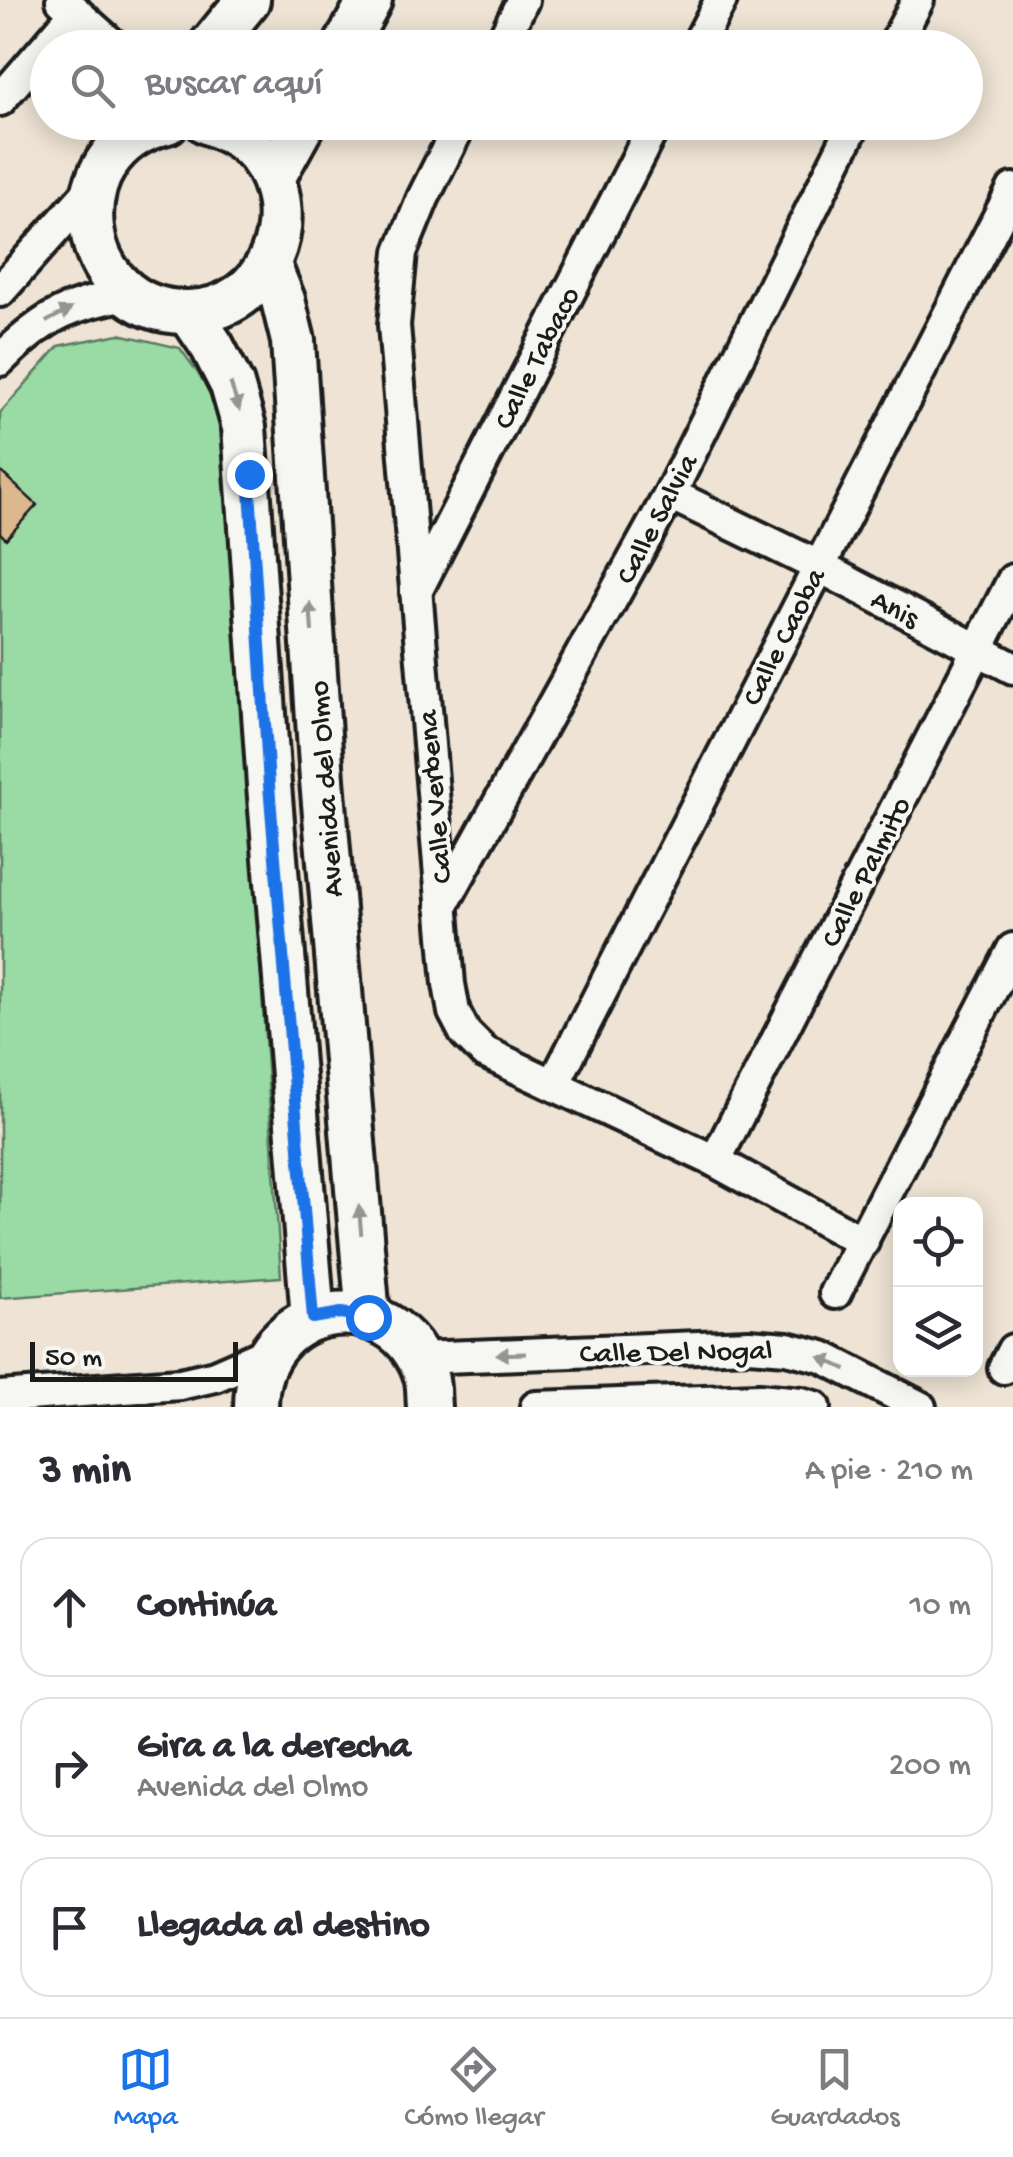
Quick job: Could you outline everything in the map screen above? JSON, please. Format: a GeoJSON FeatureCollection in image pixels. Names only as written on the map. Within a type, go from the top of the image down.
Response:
{"type":"FeatureCollection","features":[{"type":"Feature","properties":{"kind":"street"},"geometry":{"type":"LineString","coordinates":[[223,30],[248,0]]}},
{"type":"Feature","properties":{"kind":"street"},"geometry":{"type":"LineString","coordinates":[[354,30],[370,0]]}},
{"type":"Feature","properties":{"kind":"street"},"geometry":{"type":"LineString","coordinates":[[508,30],[523,0]]}},
{"type":"Feature","properties":{"kind":"street"},"geometry":{"type":"LineString","coordinates":[[705,30],[721,0]]}},
{"type":"Feature","properties":{"kind":"street"},"geometry":{"type":"LineString","coordinates":[[903,30],[918,0]]}},
{"type":"Feature","properties":{"kind":"street"},"geometry":{"type":"LineString","coordinates":[[51,30],[69,6],[96,30]]}},
{"type":"Feature","properties":{"kind":"street"},"geometry":{"type":"LineString","coordinates":[[0,100],[30,59]]}},
{"type":"Feature","properties":{"kind":"street"},"geometry":{"type":"LineString","coordinates":[[0,291],[94,186],[106,161],[127,140]]}},
{"type":"Feature","properties":{"kind":"street"},"geometry":{"type":"LineString","coordinates":[[94,186],[90,216],[94,246],[108,273],[130,294],[158,308],[188,312],[220,306],[248,289],[268,264],[279,236],[281,206],[273,178],[257,152],[242,140]]}},
{"type":"Feature","properties":{"kind":"street"},"geometry":{"type":"LineString","coordinates":[[273,178],[294,140]]}},
{"type":"Feature","properties":{"kind":"street","name":"Calle Verbena"},"geometry":{"type":"LineString","coordinates":[[452,140],[401,252],[394,325],[454,1012],[484,1052],[715,1161],[863,1242]]}},
{"type":"Feature","properties":{"kind":"street","name":"Calle Tabaco"},"geometry":{"type":"LineString","coordinates":[[416,592],[647,140]]}},
{"type":"Feature","properties":{"kind":"street","name":"Calle Salvia"},"geometry":{"type":"LineString","coordinates":[[442,906],[670,494],[846,140]]}},
{"type":"Feature","properties":{"kind":"street","name":"Calle Caoba"},"geometry":{"type":"LineString","coordinates":[[554,1084],[1013,189]]}},
{"type":"Feature","properties":{"kind":"street","name":"Avenida del Olmo"},"geometry":{"type":"LineString","coordinates":[[268,264],[283,300],[293,341],[322,780],[368,1317]]}},
{"type":"Feature","properties":{"kind":"street"},"geometry":{"type":"LineString","coordinates":[[0,360],[36,328],[66,309],[130,294]]}},
{"type":"Feature","properties":{"kind":"street","name":"Avenida del Olmo"},"geometry":{"type":"LineString","coordinates":[[188,312],[212,346],[232,385],[244,426],[313,1318]]}},
{"type":"Feature","properties":{"kind":"street","name":"Anis"},"geometry":{"type":"LineString","coordinates":[[670,494],[1013,668]]}},
{"type":"Feature","properties":{"kind":"street","name":"Calle Palmito"},"geometry":{"type":"LineString","coordinates":[[715,1161],[1013,580]]}},
{"type":"Feature","properties":{"kind":"street"},"geometry":{"type":"LineString","coordinates":[[269,785],[322,780]]}},
{"type":"Feature","properties":{"kind":"street"},"geometry":{"type":"LineString","coordinates":[[835,1293],[1013,949]]}},
{"type":"Feature","properties":{"kind":"street"},"geometry":{"type":"LineString","coordinates":[[256,1407],[258,1377],[270,1352],[289,1331],[313,1318],[341,1313],[368,1317],[394,1331],[418,1358],[427,1380],[429,1407]]}},
{"type":"Feature","properties":{"kind":"street","name":"Calle Del Nogal"},"geometry":{"type":"LineString","coordinates":[[418,1358],[748,1344],[787,1348],[823,1358],[920,1407]]}},
{"type":"Feature","properties":{"kind":"street"},"geometry":{"type":"LineString","coordinates":[[0,1397],[180,1384],[215,1376],[270,1352]]}},
{"type":"Feature","properties":{"kind":"street","name":"Calle Del Nogal"},"geometry":{"type":"LineString","coordinates":[[536,1407],[759,1399],[815,1407]]}},
{"type":"Feature","properties":{"kind":"green space"},"geometry":{"type":"Polygon","coordinates":[[[119,334],[180,348],[223,408],[281,1277],[0,1298],[0,413],[59,346],[119,334]]]}},
{"type":"Feature","properties":{"kind":"building"},"geometry":{"type":"Polygon","coordinates":[[[0,471],[37,505],[6,539],[0,533],[0,471]]]}},
{"type":"Feature","properties":{"kind":"route"},"geometry":{"type":"LineString","coordinates":[[249,474],[269,785],[313,1318],[341,1313],[368,1317]]}}]}
